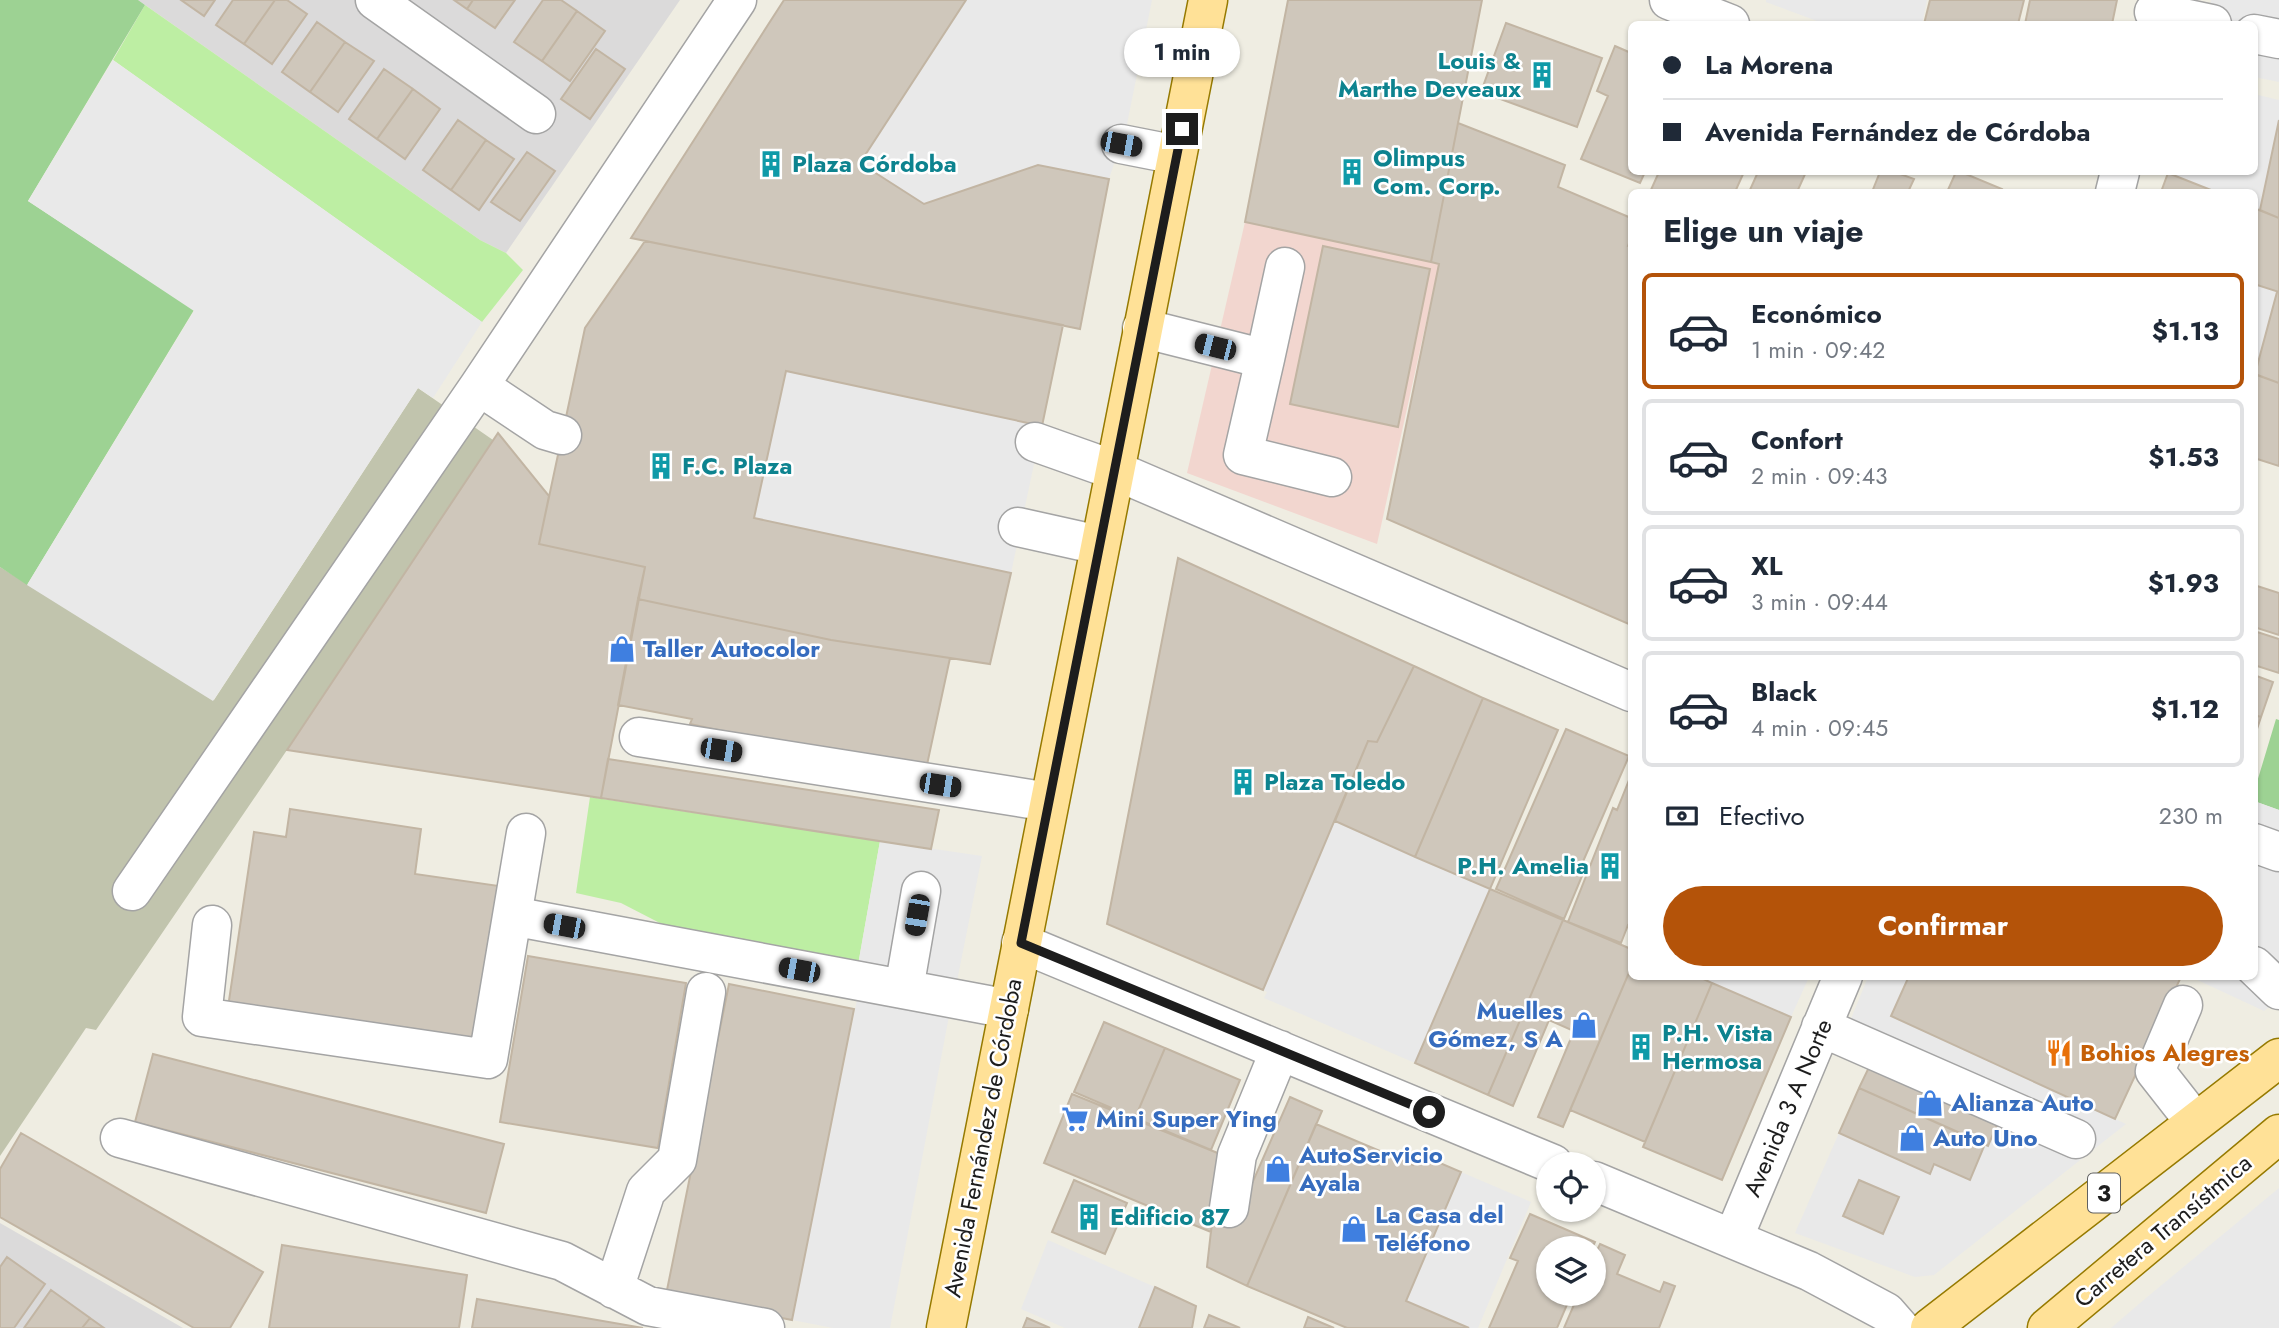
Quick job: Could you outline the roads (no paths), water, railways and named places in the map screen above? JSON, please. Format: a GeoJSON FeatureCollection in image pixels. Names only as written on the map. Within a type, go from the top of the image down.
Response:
{"type":"FeatureCollection","features":[{"type":"Feature","properties":{"kind":"main road","name":"Avenida Fernández de Córdoba"},"geometry":{"type":"LineString","coordinates":[[946,1328],[1098,545],[1208,0]]}},
{"type":"Feature","properties":{"kind":"main road","name":"3"},"geometry":{"type":"LineString","coordinates":[[1930,1328],[2279,1058]]}},
{"type":"Feature","properties":{"kind":"main road","name":"Carretera Transístmica"},"geometry":{"type":"LineString","coordinates":[[2047,1328],[2279,1134]]}},
{"type":"Feature","properties":{"kind":"street"},"geometry":{"type":"LineString","coordinates":[[375,0],[536,114]]}},
{"type":"Feature","properties":{"kind":"street"},"geometry":{"type":"LineString","coordinates":[[132,891],[479,386],[737,0]]}},
{"type":"Feature","properties":{"kind":"street"},"geometry":{"type":"LineString","coordinates":[[1683,3],[1723,21]]}},
{"type":"Feature","properties":{"kind":"street"},"geometry":{"type":"LineString","coordinates":[[2154,12],[2198,21]]}},
{"type":"Feature","properties":{"kind":"street"},"geometry":{"type":"LineString","coordinates":[[2258,35],[2279,39]]}},
{"type":"Feature","properties":{"kind":"street"},"geometry":{"type":"LineString","coordinates":[[1121,144],[1177,155]]}},
{"type":"Feature","properties":{"kind":"street"},"geometry":{"type":"LineString","coordinates":[[1285,267],[1243,454],[1332,477]]}},
{"type":"Feature","properties":{"kind":"street"},"geometry":{"type":"LineString","coordinates":[[1142,328],[1265,359]]}},
{"type":"Feature","properties":{"kind":"street"},"geometry":{"type":"LineString","coordinates":[[479,386],[545,430],[562,435]]}},
{"type":"Feature","properties":{"kind":"street"},"geometry":{"type":"LineString","coordinates":[[1035,442],[1114,470],[1628,691]]}},
{"type":"Feature","properties":{"kind":"street"},"geometry":{"type":"LineString","coordinates":[[1018,527],[1098,545]]}},
{"type":"Feature","properties":{"kind":"street"},"geometry":{"type":"LineString","coordinates":[[639,737],[1049,802]]}},
{"type":"Feature","properties":{"kind":"street"},"geometry":{"type":"LineString","coordinates":[[212,925],[202,1017],[488,1059],[526,833]]}},
{"type":"Feature","properties":{"kind":"street"},"geometry":{"type":"LineString","coordinates":[[2258,844],[2279,852]]}},
{"type":"Feature","properties":{"kind":"street"},"geometry":{"type":"LineString","coordinates":[[904,989],[922,891]]}},
{"type":"Feature","properties":{"kind":"street"},"geometry":{"type":"LineString","coordinates":[[512,916],[1009,1009]]}},
{"type":"Feature","properties":{"kind":"street"},"geometry":{"type":"LineString","coordinates":[[1021,943],[1536,1157]]}},
{"type":"Feature","properties":{"kind":"street"},"geometry":{"type":"LineString","coordinates":[[2258,963],[2279,950]]}},
{"type":"Feature","properties":{"kind":"street"},"geometry":{"type":"LineString","coordinates":[[2258,970],[2279,990]]}},
{"type":"Feature","properties":{"kind":"street","name":"Avenida 3 A Norte"},"geometry":{"type":"LineString","coordinates":[[1733,1239],[1841,980]]}},
{"type":"Feature","properties":{"kind":"street"},"geometry":{"type":"LineString","coordinates":[[614,1289],[646,1191],[677,1160],[706,992]]}},
{"type":"Feature","properties":{"kind":"street"},"geometry":{"type":"LineString","coordinates":[[2183,1005],[2155,1071],[2195,1122]]}},
{"type":"Feature","properties":{"kind":"street"},"geometry":{"type":"LineString","coordinates":[[1821,1027],[2076,1139]]}},
{"type":"Feature","properties":{"kind":"street"},"geometry":{"type":"LineString","coordinates":[[1229,1208],[1237,1155],[1280,1050]]}},
{"type":"Feature","properties":{"kind":"street"},"geometry":{"type":"LineString","coordinates":[[120,1138],[562,1261],[648,1306],[765,1328]]}},
{"type":"Feature","properties":{"kind":"street"},"geometry":{"type":"LineString","coordinates":[[1606,1186],[1809,1271],[1886,1312],[1900,1328]]}},
{"type":"Feature","properties":{"kind":"place","name":"Louis & Marthe Deveaux"},"geometry":{"type":"Point","coordinates":[1542,75]}},
{"type":"Feature","properties":{"kind":"place","name":"Plaza Córdoba"},"geometry":{"type":"Point","coordinates":[771,164]}},
{"type":"Feature","properties":{"kind":"place","name":"Olimpus Com. Corp."},"geometry":{"type":"Point","coordinates":[1352,172]}},
{"type":"Feature","properties":{"kind":"place","name":"F.C. Plaza"},"geometry":{"type":"Point","coordinates":[661,466]}},
{"type":"Feature","properties":{"kind":"place","name":"Taller Autocolor"},"geometry":{"type":"Point","coordinates":[622,649]}},
{"type":"Feature","properties":{"kind":"place","name":"Plaza Toledo"},"geometry":{"type":"Point","coordinates":[1243,782]}},
{"type":"Feature","properties":{"kind":"place","name":"P.H. Amelia"},"geometry":{"type":"Point","coordinates":[1610,866]}},
{"type":"Feature","properties":{"kind":"place","name":"Muelles Gómez, S A"},"geometry":{"type":"Point","coordinates":[1584,1025]}},
{"type":"Feature","properties":{"kind":"place","name":"P.H. Vista Hermosa"},"geometry":{"type":"Point","coordinates":[1641,1047]}},
{"type":"Feature","properties":{"kind":"place","name":"Bohios Alegres"},"geometry":{"type":"Point","coordinates":[2059,1053]}},
{"type":"Feature","properties":{"kind":"place","name":"Alianza Auto"},"geometry":{"type":"Point","coordinates":[1930,1103]}},
{"type":"Feature","properties":{"kind":"place","name":"Mini Super Ying"},"geometry":{"type":"Point","coordinates":[1075,1119]}},
{"type":"Feature","properties":{"kind":"place","name":"Auto Uno"},"geometry":{"type":"Point","coordinates":[1912,1138]}},
{"type":"Feature","properties":{"kind":"place","name":"AutoServicio Ayala"},"geometry":{"type":"Point","coordinates":[1278,1169]}},
{"type":"Feature","properties":{"kind":"place","name":"Edificio 87"},"geometry":{"type":"Point","coordinates":[1089,1217]}},
{"type":"Feature","properties":{"kind":"place","name":"La Casa del Teléfono"},"geometry":{"type":"Point","coordinates":[1354,1229]}}]}
